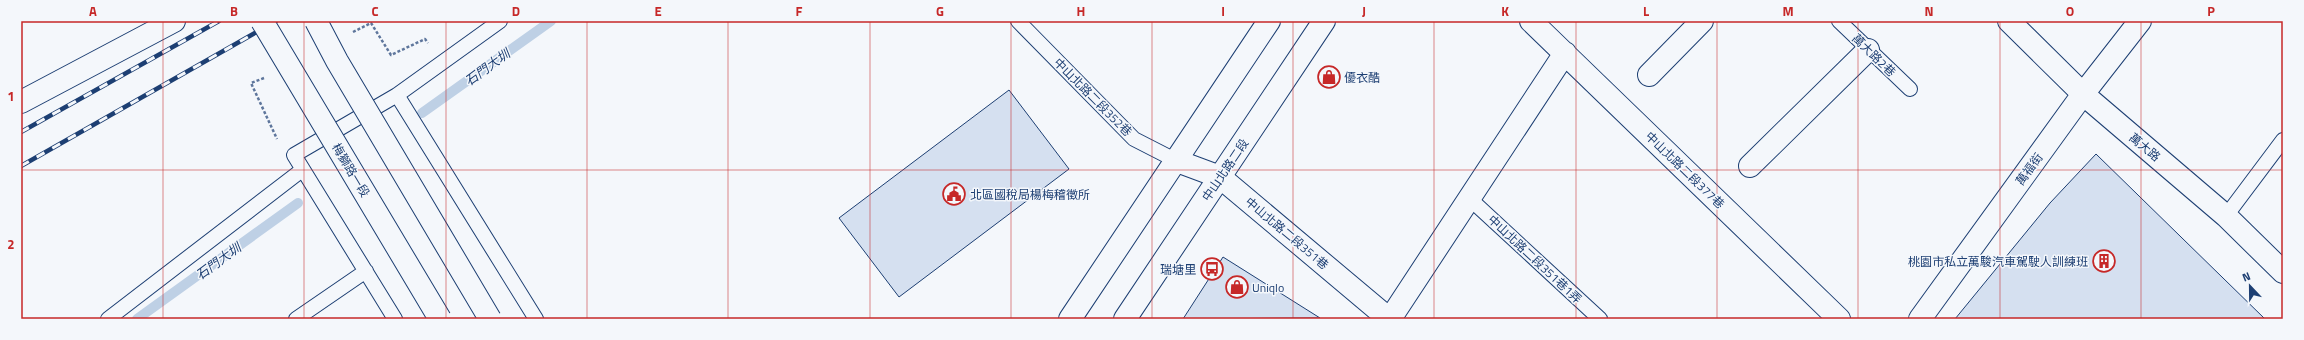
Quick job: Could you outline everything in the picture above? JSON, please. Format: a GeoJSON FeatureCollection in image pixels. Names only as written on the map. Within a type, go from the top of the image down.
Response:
{"type":"FeatureCollection","features":[{"type":"Feature","properties":{"kind":"street"},"geometry":{"type":"LineString","coordinates":[[21,102],[174,21]]}},
{"type":"Feature","properties":{"kind":"street","name":"梅獅路一段"},"geometry":{"type":"LineString","coordinates":[[262,21],[440,319]]}},
{"type":"Feature","properties":{"kind":"street"},"geometry":{"type":"LineString","coordinates":[[316,21],[337,61],[490,319]]}},
{"type":"Feature","properties":{"kind":"street"},"geometry":{"type":"LineString","coordinates":[[1070,319],[1177,161],[1269,21]]}},
{"type":"Feature","properties":{"kind":"street","name":"中山北路二段"},"geometry":{"type":"LineString","coordinates":[[1125,319],[1324,21]]}},
{"type":"Feature","properties":{"kind":"street","name":"中山北路二段377巷"},"geometry":{"type":"LineString","coordinates":[[1531,21],[1565,52],[1838,319]]}},
{"type":"Feature","properties":{"kind":"street"},"geometry":{"type":"LineString","coordinates":[[1649,75],[1702,21]]}},
{"type":"Feature","properties":{"kind":"street","name":"萬大路"},"geometry":{"type":"LineString","coordinates":[[2009,21],[2083,94],[2226,216],[2283,272]]}},
{"type":"Feature","properties":{"kind":"street","name":"萬福街"},"geometry":{"type":"LineString","coordinates":[[1920,319],[2083,94],[2140,21]]}},
{"type":"Feature","properties":{"kind":"street"},"geometry":{"type":"LineString","coordinates":[[1750,166],[1868,50]]}},
{"type":"Feature","properties":{"kind":"street"},"geometry":{"type":"LineString","coordinates":[[1390,319],[1565,52]]}},
{"type":"Feature","properties":{"kind":"street","name":"中山北路二段351巷"},"geometry":{"type":"LineString","coordinates":[[1177,161],[1220,177],[1390,319]]}},
{"type":"Feature","properties":{"kind":"lane"},"geometry":{"type":"LineString","coordinates":[[395,319],[294,155],[397,96],[500,21]]}},
{"type":"Feature","properties":{"kind":"lane","name":"中山北路二段352巷"},"geometry":{"type":"LineString","coordinates":[[1018,21],[1134,138],[1177,161]]}},
{"type":"Feature","properties":{"kind":"lane","name":"萬大路2巷"},"geometry":{"type":"LineString","coordinates":[[1839,21],[1910,89]]}},
{"type":"Feature","properties":{"kind":"lane"},"geometry":{"type":"LineString","coordinates":[[397,96],[536,319]]}},
{"type":"Feature","properties":{"kind":"lane"},"geometry":{"type":"LineString","coordinates":[[2226,216],[2283,140]]}},
{"type":"Feature","properties":{"kind":"lane"},"geometry":{"type":"LineString","coordinates":[[108,319],[302,170]]}},
{"type":"Feature","properties":{"kind":"lane","name":"中山北路二段351巷1弄"},"geometry":{"type":"LineString","coordinates":[[1469,198],[1600,319]]}},
{"type":"Feature","properties":{"kind":"lane"},"geometry":{"type":"LineString","coordinates":[[296,319],[366,271]]}},
{"type":"Feature","properties":{"kind":"path"},"geometry":{"type":"LineString","coordinates":[[353,32],[371,23],[391,55],[424,39],[443,62]]}},
{"type":"Feature","properties":{"kind":"path"},"geometry":{"type":"LineString","coordinates":[[270,76],[251,83],[277,140]]}},
{"type":"Feature","properties":{"kind":"building","name":"北區國稅局楊梅稽徵所"},"geometry":{"type":"Polygon","coordinates":[[[1009,90],[1069,169],[899,297],[839,218],[1009,90]]]}},
{"type":"Feature","properties":{"kind":"building","name":"桃園市私立萬駿汽車駕駛人訓練班"},"geometry":{"type":"Polygon","coordinates":[[[2096,154],[2265,319],[1955,319],[2050,203],[2096,154]]]}},
{"type":"Feature","properties":{"kind":"building","name":"Uniqlo"},"geometry":{"type":"Polygon","coordinates":[[[1223,257],[1320,318],[1183,319],[1223,257]]]}},
{"type":"Feature","properties":{"kind":"waterway","name":"石門大圳"},"geometry":{"type":"LineString","coordinates":[[422,113],[551,21]]}},
{"type":"Feature","properties":{"kind":"waterway","name":"石門大圳"},"geometry":{"type":"LineString","coordinates":[[137,319],[298,203]]}},
{"type":"Feature","properties":{"kind":"railway"},"geometry":{"type":"LineString","coordinates":[[21,132],[219,21]]}},
{"type":"Feature","properties":{"kind":"railway"},"geometry":{"type":"LineString","coordinates":[[21,166],[276,21]]}},
{"type":"Feature","properties":{"kind":"place","name":"優衣酷"},"geometry":{"type":"Point","coordinates":[1329,77]}},
{"type":"Feature","properties":{"kind":"place","name":"北區國稅局楊梅稽徵所"},"geometry":{"type":"Point","coordinates":[954,194]}},
{"type":"Feature","properties":{"kind":"place","name":"桃園市私立萬駿汽車駕駛人訓練班"},"geometry":{"type":"Point","coordinates":[2104,261]}},
{"type":"Feature","properties":{"kind":"place","name":"瑞塘里"},"geometry":{"type":"Point","coordinates":[1212,269]}},
{"type":"Feature","properties":{"kind":"place","name":"Uniqlo"},"geometry":{"type":"Point","coordinates":[1237,287]}}]}
